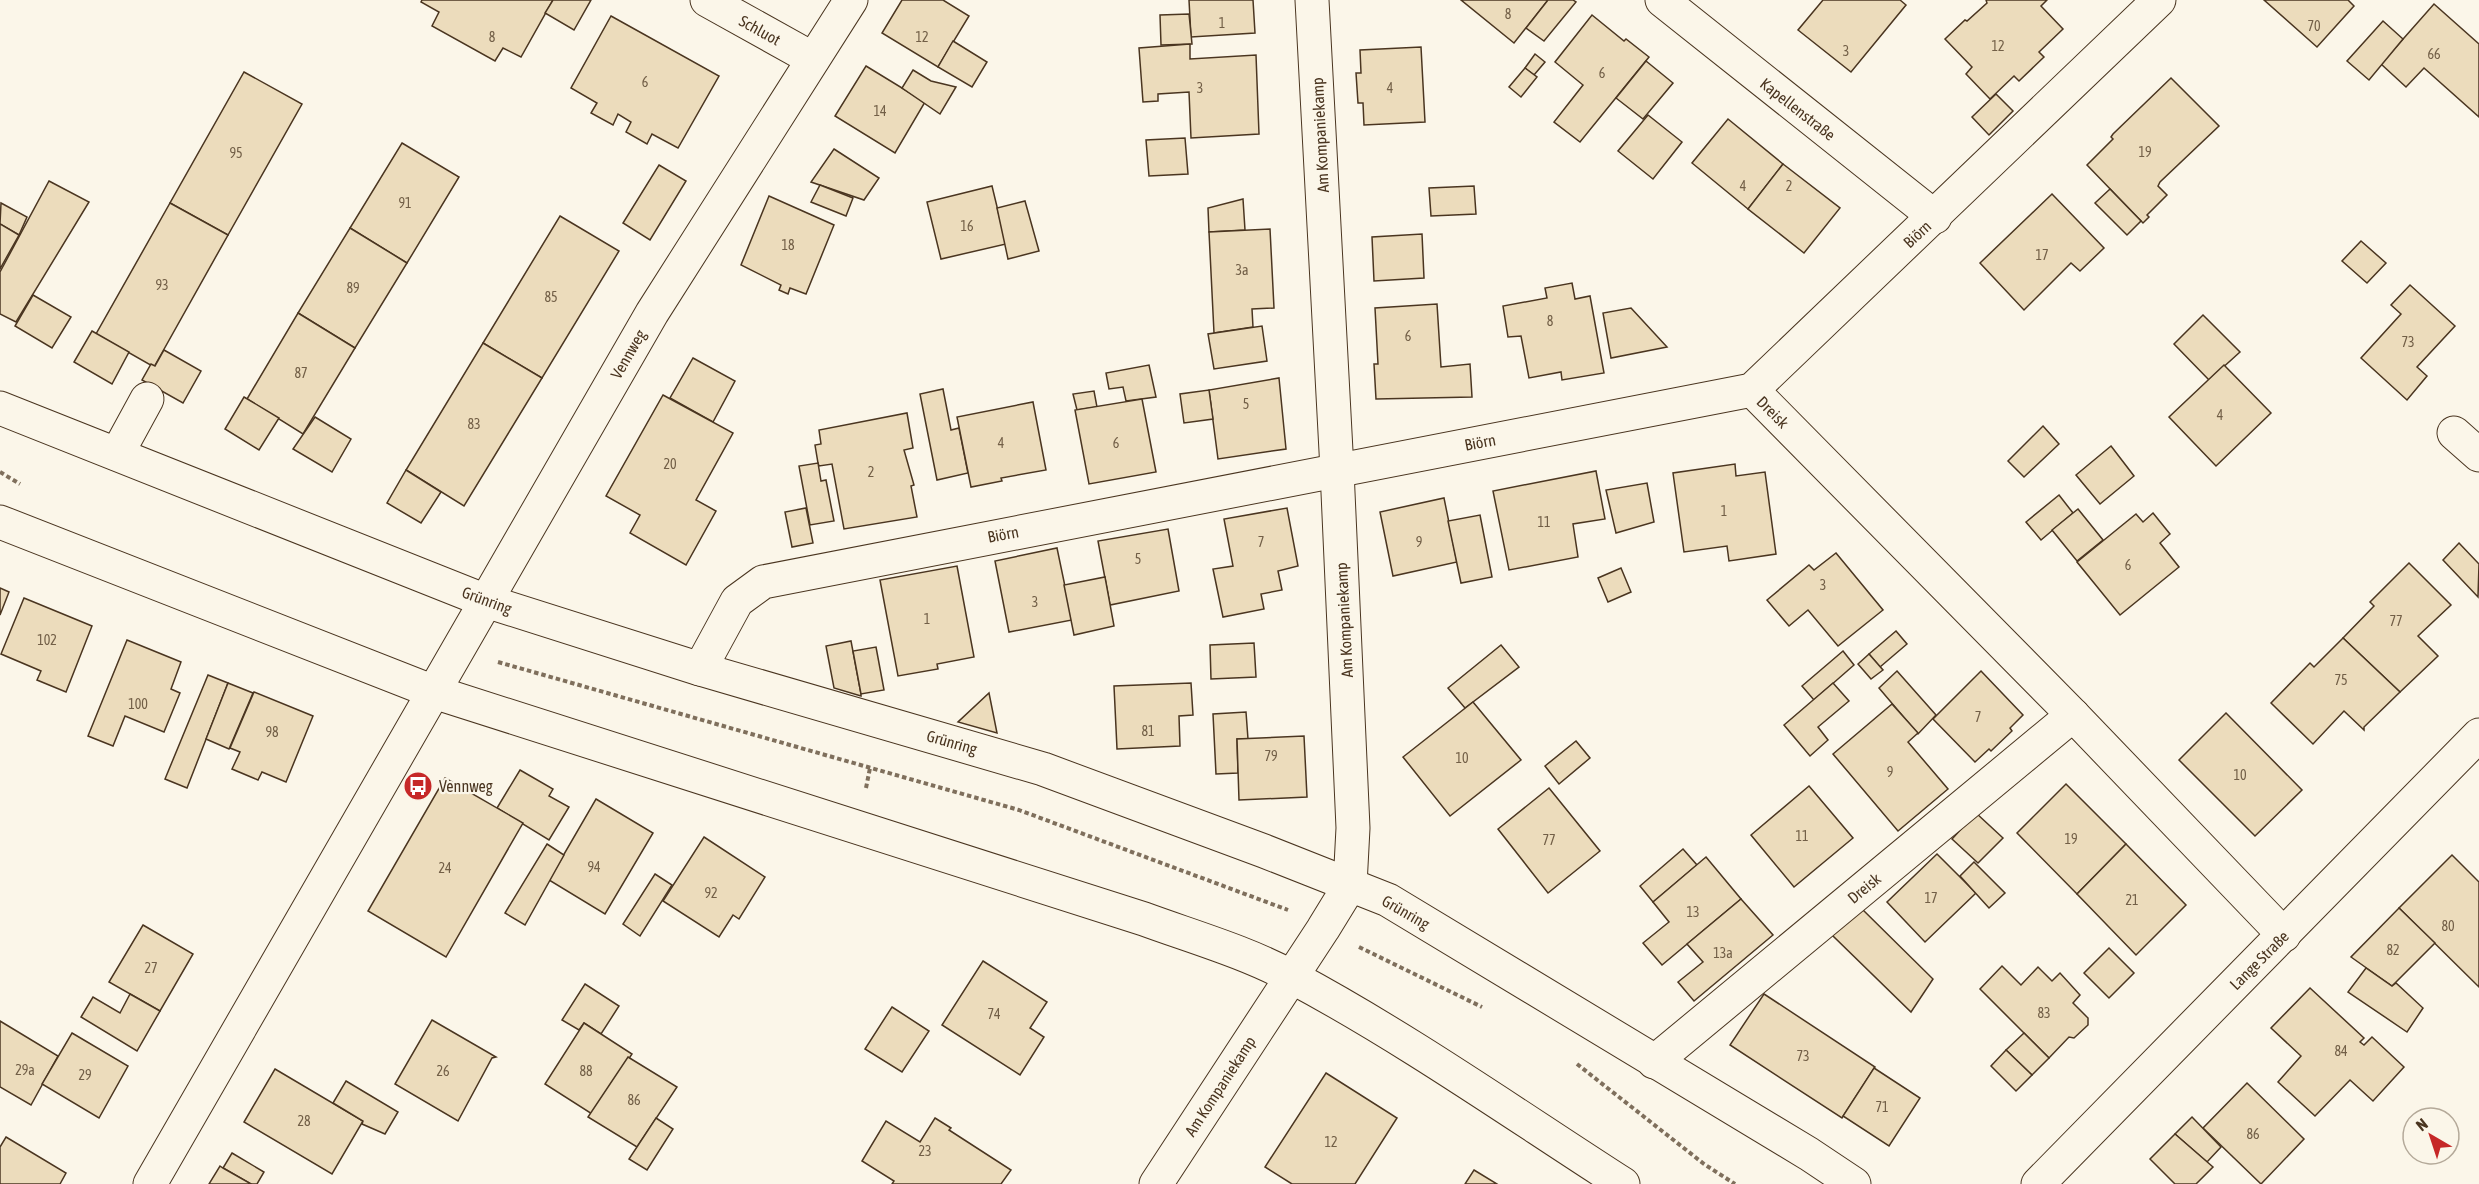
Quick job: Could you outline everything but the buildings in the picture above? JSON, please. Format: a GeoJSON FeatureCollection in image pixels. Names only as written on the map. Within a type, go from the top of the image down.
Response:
{"type":"FeatureCollection","features":[{"type":"Feature","properties":{"kind":"street","name":"Schluot"},"geometry":{"type":"LineString","coordinates":[[707,0],[813,59]]}},
{"type":"Feature","properties":{"kind":"street","name":"Vennweg"},"geometry":{"type":"LineString","coordinates":[[150,1184],[652,313],[851,0]]}},
{"type":"Feature","properties":{"kind":"street","name":"Am Kompaniekamp"},"geometry":{"type":"LineString","coordinates":[[1156,1184],[1350,885],[1353,828],[1312,0]]}},
{"type":"Feature","properties":{"kind":"street","name":"Kapellenstraße"},"geometry":{"type":"LineString","coordinates":[[1662,0],[1935,217]]}},
{"type":"Feature","properties":{"kind":"street","name":"Biörn"},"geometry":{"type":"LineString","coordinates":[[700,669],[737,601],[763,582],[1752,390],[2159,0]]}},
{"type":"Feature","properties":{"kind":"street","name":"Dreisk"},"geometry":{"type":"LineString","coordinates":[[1752,390],[2073,715],[2284,935]]}},
{"type":"Feature","properties":{"kind":"street"},"geometry":{"type":"LineString","coordinates":[[117,454],[147,399]]}},
{"type":"Feature","properties":{"kind":"street","name":"Grünring"},"geometry":{"type":"LineString","coordinates":[[0,408],[486,601],[700,669],[1043,769],[1388,900],[1854,1184]]}},
{"type":"Feature","properties":{"kind":"street"},"geometry":{"type":"LineString","coordinates":[[2454,433],[2479,455]]}},
{"type":"Feature","properties":{"kind":"street"},"geometry":{"type":"LineString","coordinates":[[0,522],[434,692],[1144,919],[1291,976],[1391,1035],[1623,1184]]}},
{"type":"Feature","properties":{"kind":"street","name":"Dreisk"},"geometry":{"type":"LineString","coordinates":[[1654,1062],[2073,715]]}},
{"type":"Feature","properties":{"kind":"street","name":"Lange Straße"},"geometry":{"type":"LineString","coordinates":[[2038,1184],[2479,735]]}},
{"type":"Feature","properties":{"kind":"place","name":"Vennweg"},"geometry":{"type":"Point","coordinates":[418,786]}}]}
